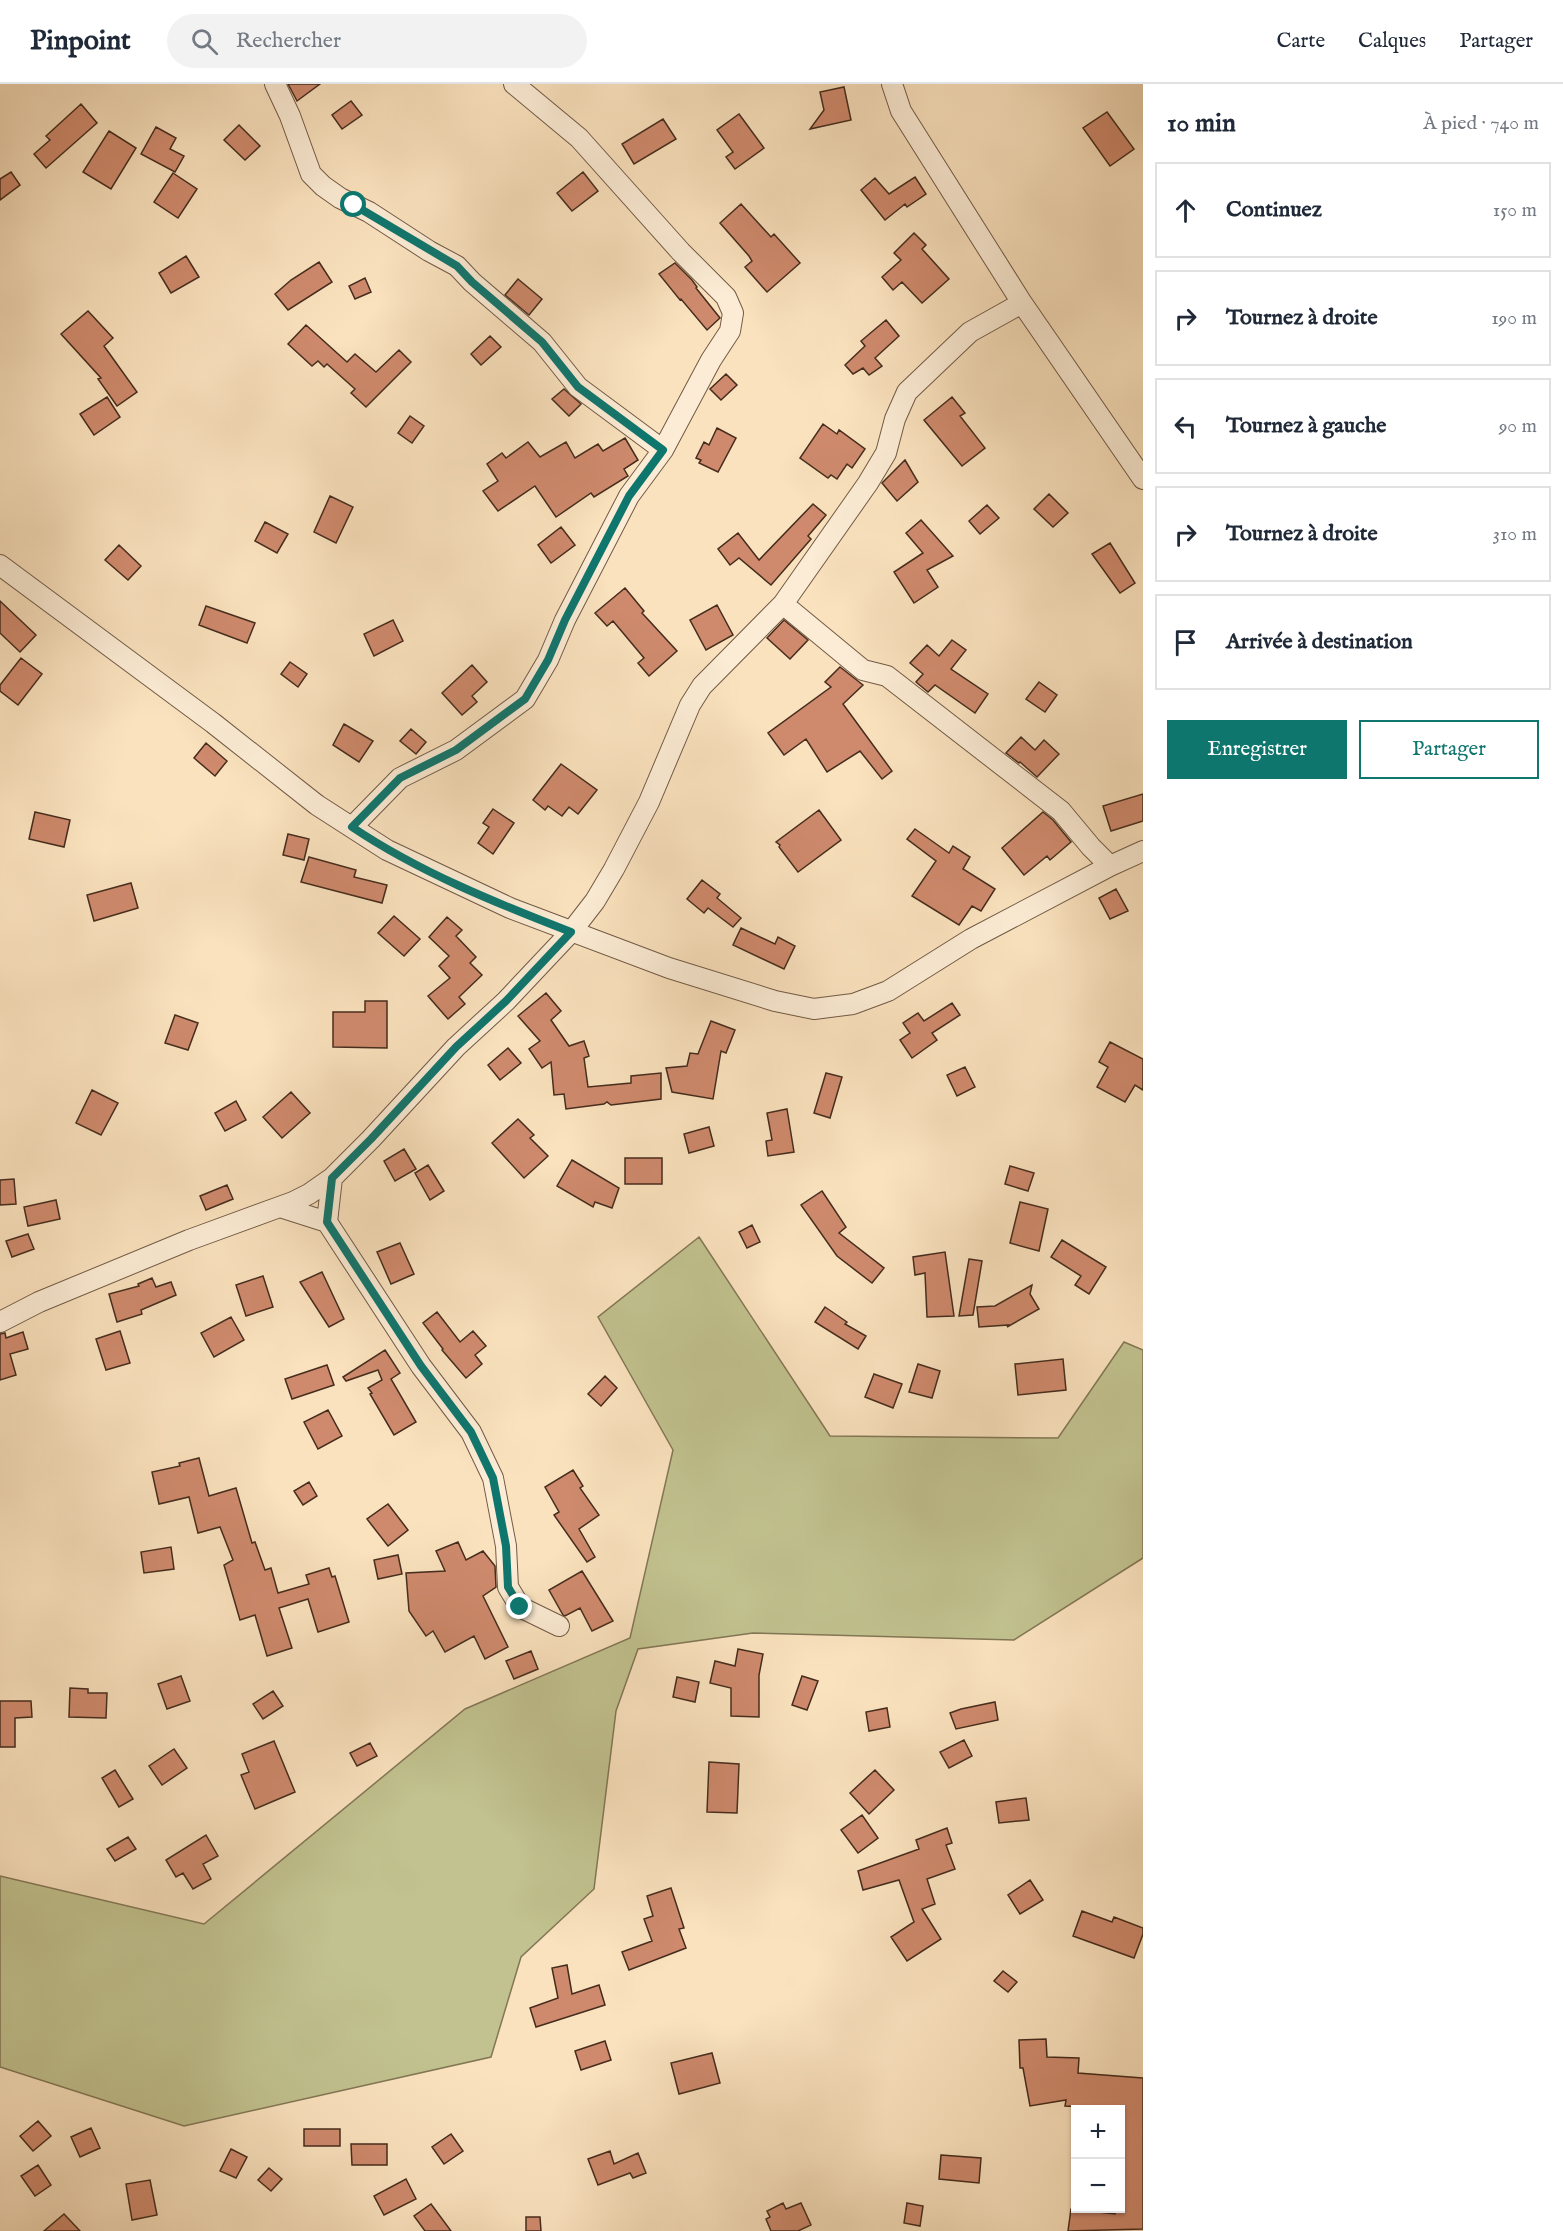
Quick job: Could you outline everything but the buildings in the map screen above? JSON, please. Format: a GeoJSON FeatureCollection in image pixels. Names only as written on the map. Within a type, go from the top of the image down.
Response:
{"type":"FeatureCollection","features":[{"type":"Feature","properties":{"kind":"street"},"geometry":{"type":"LineString","coordinates":[[275,84],[290,116],[311,174],[322,186],[457,266],[472,282],[542,342],[578,387],[663,450]]}},
{"type":"Feature","properties":{"kind":"street"},"geometry":{"type":"LineString","coordinates":[[352,827],[400,778],[456,750],[525,699],[548,660],[565,620],[629,496],[663,450],[711,360],[730,331],[734,313],[726,297],[681,252],[579,138],[514,84]]}},
{"type":"Feature","properties":{"kind":"street"},"geometry":{"type":"LineString","coordinates":[[891,84],[901,111],[1022,303],[1143,479]]}},
{"type":"Feature","properties":{"kind":"street"},"geometry":{"type":"LineString","coordinates":[[0,1322],[39,1302],[189,1240],[280,1207],[309,1194],[332,1178],[456,1047],[506,1001],[571,932],[595,902],[649,802],[696,695],[720,667],[783,604],[886,453],[895,419],[907,392],[970,332],[1022,303]]}},
{"type":"Feature","properties":{"kind":"street"},"geometry":{"type":"LineString","coordinates":[[0,565],[203,716],[317,805],[387,850],[510,908],[571,932],[669,968],[775,1000],[814,1009],[853,1004],[888,991],[970,939],[1143,851]]}},
{"type":"Feature","properties":{"kind":"street"},"geometry":{"type":"LineString","coordinates":[[783,604],[862,670],[887,676],[1012,772],[1060,811],[1110,866]]}},
{"type":"Feature","properties":{"kind":"street"},"geometry":{"type":"LineString","coordinates":[[327,1222],[332,1178]]}},
{"type":"Feature","properties":{"kind":"street"},"geometry":{"type":"LineString","coordinates":[[280,1207],[327,1222],[421,1366],[471,1432],[493,1478],[506,1546],[508,1587],[520,1607],[559,1626]]}},
{"type":"Feature","properties":{"kind":"green space"},"geometry":{"type":"Polygon","coordinates":[[[699,1237],[830,1436],[1058,1438],[1124,1342],[1143,1350],[1143,1558],[1014,1640],[753,1633],[638,1649],[616,1711],[594,1889],[521,1957],[491,2057],[184,2126],[0,2067],[0,1876],[204,1924],[465,1709],[630,1638],[673,1450],[598,1317],[699,1237]]]}},
{"type":"Feature","properties":{"kind":"route"},"geometry":{"type":"LineString","coordinates":[[354,205],[457,266],[472,282],[542,342],[578,387],[663,450],[629,496],[565,620],[548,660],[525,699],[456,750],[400,778],[352,827],[387,850],[510,908],[571,932],[506,1001],[456,1047],[332,1178],[327,1222],[421,1366],[471,1432],[493,1478],[506,1546],[508,1587],[520,1607]]}}]}
